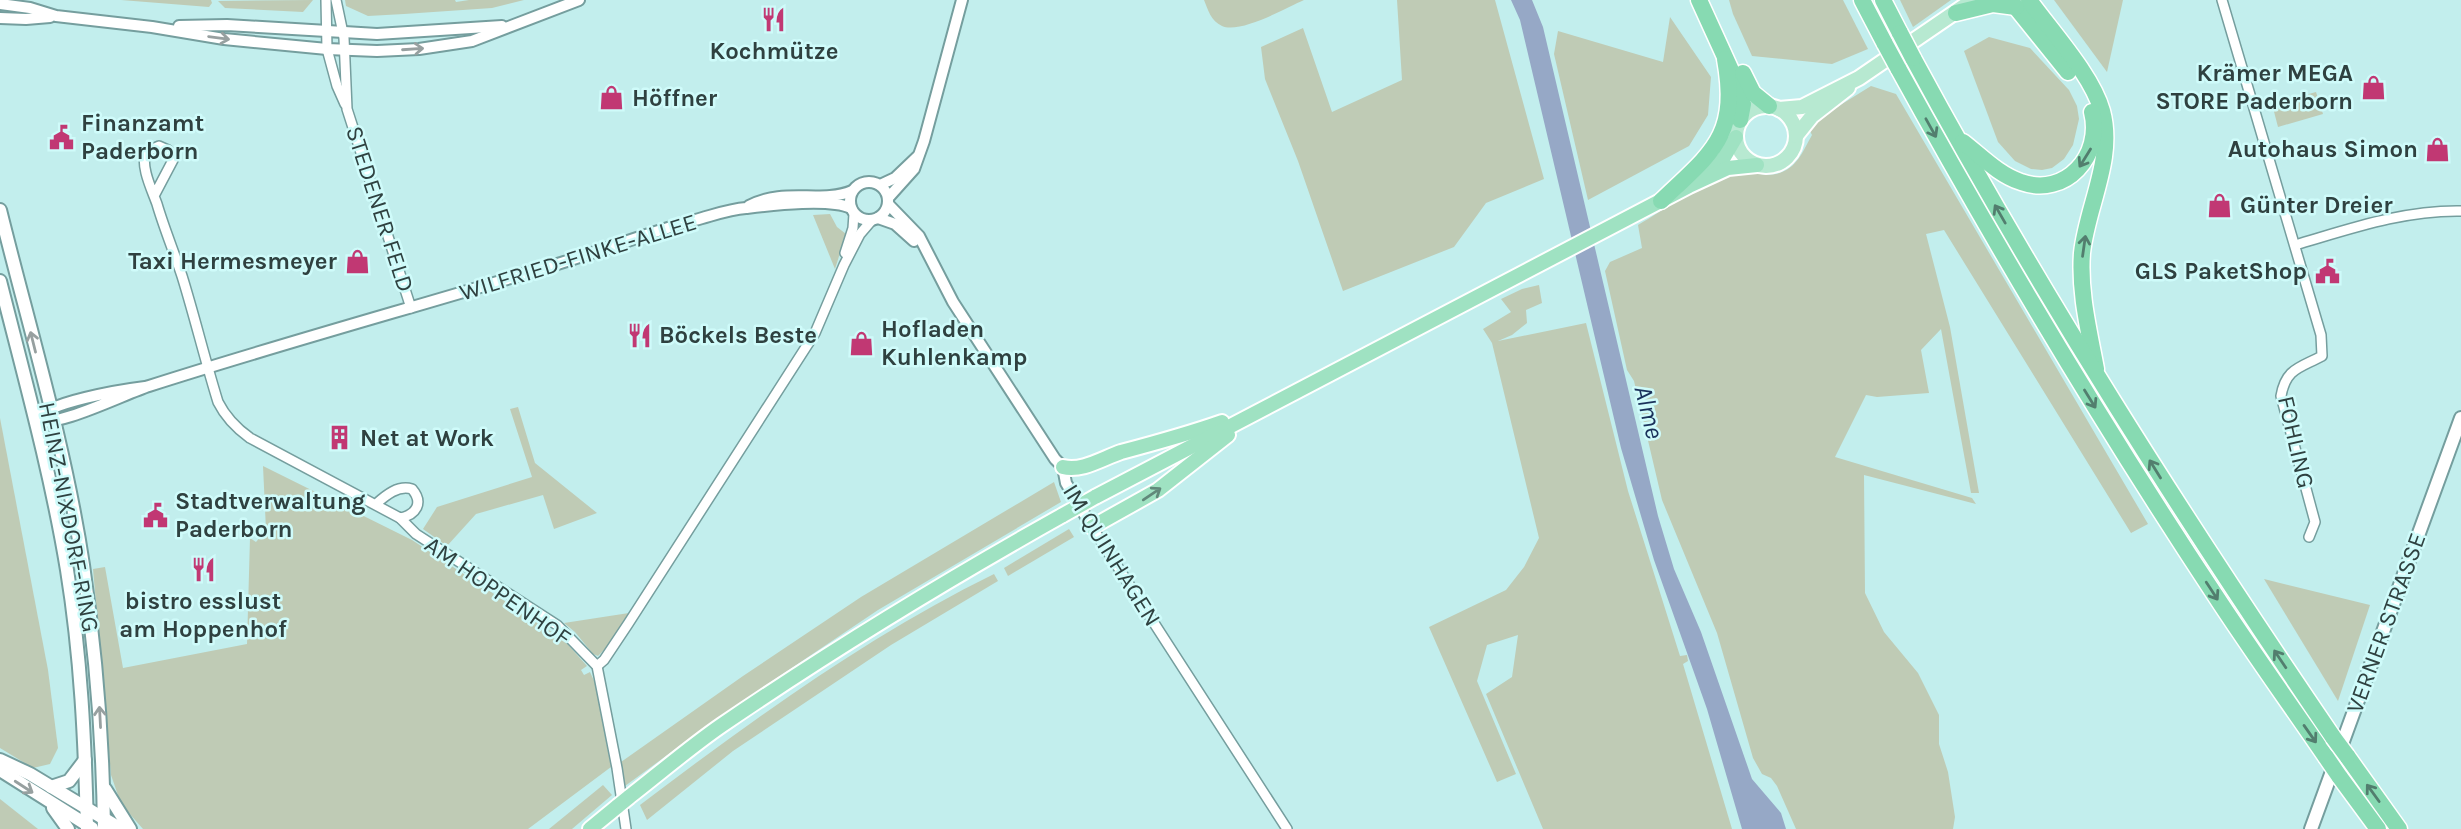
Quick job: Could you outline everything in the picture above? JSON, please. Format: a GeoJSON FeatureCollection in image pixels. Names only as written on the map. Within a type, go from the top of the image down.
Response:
{"type":"FeatureCollection","features":[{"type":"Feature","properties":{"kind":"highway"},"geometry":{"type":"LineString","coordinates":[[1699,0],[1741,94],[1743,108],[1740,120]]}},
{"type":"Feature","properties":{"kind":"highway"},"geometry":{"type":"LineString","coordinates":[[1711,0],[1751,89],[1758,98],[1774,108]]}},
{"type":"Feature","properties":{"kind":"highway"},"geometry":{"type":"LineString","coordinates":[[1856,0],[1876,28]]}},
{"type":"Feature","properties":{"kind":"highway"},"geometry":{"type":"LineString","coordinates":[[1862,0],[1973,204],[2119,446],[2222,606],[2378,829]]}},
{"type":"Feature","properties":{"kind":"highway"},"geometry":{"type":"LineString","coordinates":[[1883,0],[1956,137],[2098,378],[2244,607],[2399,829]]}},
{"type":"Feature","properties":{"kind":"highway"},"geometry":{"type":"LineString","coordinates":[[1956,137],[2010,178],[2031,185],[2064,180],[2076,172],[2088,156],[2095,127],[2085,97],[2018,2]]}},
{"type":"Feature","properties":{"kind":"highway"},"geometry":{"type":"LineString","coordinates":[[1956,13],[1993,4],[2018,2]]}},
{"type":"Feature","properties":{"kind":"highway"},"geometry":{"type":"LineString","coordinates":[[2018,2],[2092,87],[2104,118],[2104,160],[2087,226],[2082,270],[2084,305],[2098,378]]}},
{"type":"Feature","properties":{"kind":"highway"},"geometry":{"type":"LineString","coordinates":[[1661,201],[1711,154],[1720,137],[1728,115],[1730,96],[1725,60]]}},
{"type":"Feature","properties":{"kind":"highway"},"geometry":{"type":"LineString","coordinates":[[1689,186],[1723,159],[1736,137]]}},
{"type":"Feature","properties":{"kind":"highway"},"geometry":{"type":"LineString","coordinates":[[590,829],[720,727],[968,568],[1095,497],[1689,186],[1728,168],[1756,165]]}},
{"type":"Feature","properties":{"kind":"highway"},"geometry":{"type":"LineString","coordinates":[[1063,467],[1080,467],[1178,438],[1269,405]]}},
{"type":"Feature","properties":{"kind":"highway"},"geometry":{"type":"LineString","coordinates":[[1092,527],[1158,490],[1269,405]]}},
{"type":"Feature","properties":{"kind":"main road"},"geometry":{"type":"LineString","coordinates":[[1796,136],[1812,116],[1859,78],[1973,0]]}},
{"type":"Feature","properties":{"kind":"main road"},"geometry":{"type":"LineString","coordinates":[[1774,108],[1791,119],[1796,136],[1794,148],[1785,160],[1771,166],[1756,165],[1743,155],[1736,137],[1740,120],[1754,109],[1774,108],[1794,109],[1807,105],[1859,78]]}},
{"type":"Feature","properties":{"kind":"main road","name":"HEINZ-NIXDORF-RING"},"geometry":{"type":"LineString","coordinates":[[0,209],[51,415],[83,563],[99,692],[104,824]]}},
{"type":"Feature","properties":{"kind":"main road","name":"HEINZ-NIXDORF-RING"},"geometry":{"type":"LineString","coordinates":[[0,281],[35,420],[67,570],[78,655],[89,827]]}},
{"type":"Feature","properties":{"kind":"main road","name":"VERNER STRASSE"},"geometry":{"type":"LineString","coordinates":[[2311,829],[2461,418]]}},
{"type":"Feature","properties":{"kind":"main road"},"geometry":{"type":"LineString","coordinates":[[0,760],[86,808],[104,824],[121,829]]}},
{"type":"Feature","properties":{"kind":"main road"},"geometry":{"type":"LineString","coordinates":[[51,787],[69,781],[85,760]]}},
{"type":"Feature","properties":{"kind":"main road"},"geometry":{"type":"LineString","coordinates":[[0,770],[89,827]]}},
{"type":"Feature","properties":{"kind":"main road"},"geometry":{"type":"LineString","coordinates":[[104,785],[110,800],[130,829]]}},
{"type":"Feature","properties":{"kind":"main road"},"geometry":{"type":"LineString","coordinates":[[49,802],[68,829]]}},
{"type":"Feature","properties":{"kind":"street","name":"STEDENER FELD"},"geometry":{"type":"LineString","coordinates":[[35,420],[39,414],[51,415],[117,390],[145,387],[342,326],[411,308],[347,109],[337,86],[327,49],[326,0]]}},
{"type":"Feature","properties":{"kind":"street","name":"STEDENER FELD"},"geometry":{"type":"LineString","coordinates":[[336,0],[344,33],[347,109]]}},
{"type":"Feature","properties":{"kind":"street"},"geometry":{"type":"LineString","coordinates":[[0,4],[30,8],[56,16],[152,27],[224,39],[327,49],[399,50],[472,41],[579,0]]}},
{"type":"Feature","properties":{"kind":"street"},"geometry":{"type":"LineString","coordinates":[[626,829],[597,666],[628,624],[783,387],[820,325],[844,265],[860,234],[884,213],[888,201],[914,169],[962,0]]}},
{"type":"Feature","properties":{"kind":"street","name":"FOHLING"},"geometry":{"type":"LineString","coordinates":[[2222,0],[2321,335],[2322,356],[2291,372],[2285,380],[2281,396],[2315,522],[2309,537]]}},
{"type":"Feature","properties":{"kind":"street"},"geometry":{"type":"LineString","coordinates":[[0,18],[56,16]]}},
{"type":"Feature","properties":{"kind":"street"},"geometry":{"type":"LineString","coordinates":[[152,27],[227,25],[344,33],[427,32],[512,25]]}},
{"type":"Feature","properties":{"kind":"street"},"geometry":{"type":"LineString","coordinates":[[154,196],[173,160],[168,150],[159,146],[149,150],[143,160],[154,196],[183,281],[208,368]]}},
{"type":"Feature","properties":{"kind":"street"},"geometry":{"type":"LineString","coordinates":[[880,185],[892,180],[917,158]]}},
{"type":"Feature","properties":{"kind":"street"},"geometry":{"type":"LineString","coordinates":[[875,219],[862,219],[853,211],[849,200],[852,191],[864,182],[873,182],[886,191],[888,201]]}},
{"type":"Feature","properties":{"kind":"street","name":"WILFRIED-FINKE-ALLEE"},"geometry":{"type":"LineString","coordinates":[[746,208],[763,199],[837,195],[852,191]]}},
{"type":"Feature","properties":{"kind":"street","name":"IM QUINHAGEN"},"geometry":{"type":"LineString","coordinates":[[888,201],[919,236],[940,281]]}},
{"type":"Feature","properties":{"kind":"street","name":"WILFRIED-FINKE-ALLEE"},"geometry":{"type":"LineString","coordinates":[[411,308],[665,228],[746,208],[834,204],[853,211]]}},
{"type":"Feature","properties":{"kind":"street"},"geometry":{"type":"LineString","coordinates":[[844,265],[853,211]]}},
{"type":"Feature","properties":{"kind":"street"},"geometry":{"type":"LineString","coordinates":[[2295,244],[2390,218],[2461,211]]}},
{"type":"Feature","properties":{"kind":"street","name":"IM QUINHAGEN"},"geometry":{"type":"LineString","coordinates":[[875,219],[891,221],[909,234],[1055,459],[1063,467],[1066,483],[1092,527],[1287,829]]}},
{"type":"Feature","properties":{"kind":"street","name":"AM HOPPENHOF"},"geometry":{"type":"LineString","coordinates":[[208,368],[218,402],[235,427],[261,444],[400,518],[416,534],[556,625],[597,666]]}},
{"type":"Feature","properties":{"kind":"street","name":"AM HOPPENHOF"},"geometry":{"type":"LineString","coordinates":[[376,504],[397,489],[412,489],[418,496],[418,507],[409,515],[400,518]]}},
{"type":"Feature","properties":{"kind":"green space"},"geometry":{"type":"Polygon","coordinates":[[[121,0],[211,0],[212,3],[209,7],[121,0]]]}},
{"type":"Feature","properties":{"kind":"green space"},"geometry":{"type":"Polygon","coordinates":[[[313,0],[303,12],[225,8],[218,1],[313,0]]]}},
{"type":"Feature","properties":{"kind":"green space"},"geometry":{"type":"Polygon","coordinates":[[[345,0],[524,0],[492,8],[368,16],[346,6],[345,0]]]}},
{"type":"Feature","properties":{"kind":"green space"},"geometry":{"type":"Polygon","coordinates":[[[1204,0],[1304,0],[1263,19],[1230,28],[1215,21],[1204,0]]]}},
{"type":"Feature","properties":{"kind":"green space"},"geometry":{"type":"Polygon","coordinates":[[[1397,0],[1495,0],[1544,179],[1486,203],[1454,247],[1343,291],[1298,161],[1265,79],[1261,47],[1303,28],[1332,112],[1402,80],[1397,0]]]}},
{"type":"Feature","properties":{"kind":"green space"},"geometry":{"type":"Polygon","coordinates":[[[1729,0],[1843,0],[1868,49],[1832,64],[1752,56],[1729,0]]]}},
{"type":"Feature","properties":{"kind":"green space"},"geometry":{"type":"Polygon","coordinates":[[[1900,0],[1951,0],[1913,27],[1900,0]]]}},
{"type":"Feature","properties":{"kind":"green space"},"geometry":{"type":"Polygon","coordinates":[[[2054,0],[2123,0],[2107,72],[2054,0]]]}},
{"type":"Feature","properties":{"kind":"green space"},"geometry":{"type":"Polygon","coordinates":[[[1670,17],[1711,77],[1708,115],[1689,146],[1588,200],[1554,54],[1558,31],[1663,62],[1670,17]]]}},
{"type":"Feature","properties":{"kind":"green space"},"geometry":{"type":"Polygon","coordinates":[[[1989,37],[2030,48],[2069,90],[2077,106],[2079,119],[2073,145],[2064,159],[2052,168],[2031,169],[2015,161],[1998,142],[1964,51],[1989,37]]]}},
{"type":"Feature","properties":{"kind":"green space"},"geometry":{"type":"Polygon","coordinates":[[[1871,86],[1896,94],[2148,524],[2131,533],[1944,230],[1926,234],[1950,327],[1979,493],[1971,493],[1941,329],[1921,350],[1929,393],[1877,397],[1866,395],[1835,457],[1972,498],[1976,504],[1864,475],[1865,593],[1884,632],[1918,673],[1939,715],[1939,744],[1948,772],[1955,817],[1953,829],[1796,829],[1777,786],[1771,778],[1762,774],[1753,758],[1717,633],[1662,500],[1634,381],[1627,370],[1605,271],[1610,262],[1642,248],[1638,225],[1698,188],[1734,172],[1770,175],[1788,169],[1812,135],[1809,129],[1813,122],[1871,86]]]}},
{"type":"Feature","properties":{"kind":"green space"},"geometry":{"type":"Polygon","coordinates":[[[2316,92],[2323,114],[2278,127],[2272,104],[2316,92]]]}},
{"type":"Feature","properties":{"kind":"green space"},"geometry":{"type":"Polygon","coordinates":[[[830,214],[837,227],[846,234],[835,269],[813,215],[830,214]]]}},
{"type":"Feature","properties":{"kind":"green space"},"geometry":{"type":"Polygon","coordinates":[[[1539,285],[1542,303],[1526,310],[1527,323],[1512,335],[1498,341],[1586,323],[1628,491],[1680,656],[1687,655],[1688,661],[1683,664],[1732,829],[1543,829],[1486,694],[1512,677],[1518,635],[1487,645],[1477,681],[1516,774],[1497,782],[1429,627],[1506,590],[1524,567],[1539,538],[1492,343],[1483,329],[1511,312],[1501,299],[1522,289],[1539,285]]]}},
{"type":"Feature","properties":{"kind":"green space"},"geometry":{"type":"Polygon","coordinates":[[[518,407],[535,463],[597,513],[554,529],[543,495],[476,514],[447,546],[423,529],[437,507],[532,477],[510,409],[518,407]]]}},
{"type":"Feature","properties":{"kind":"green space"},"geometry":{"type":"Polygon","coordinates":[[[0,418],[48,670],[58,748],[50,764],[33,768],[0,748],[0,418]]]}},
{"type":"Feature","properties":{"kind":"green space"},"geometry":{"type":"Polygon","coordinates":[[[263,466],[412,540],[564,640],[587,666],[581,670],[584,675],[590,672],[595,683],[611,767],[528,829],[143,829],[121,804],[111,775],[93,569],[105,567],[123,668],[247,644],[250,538],[256,542],[266,530],[263,466]]]}},
{"type":"Feature","properties":{"kind":"green space"},"geometry":{"type":"Polygon","coordinates":[[[1054,482],[1061,502],[878,610],[722,715],[625,786],[621,762],[861,597],[1054,482]]]}},
{"type":"Feature","properties":{"kind":"green space"},"geometry":{"type":"Polygon","coordinates":[[[1069,529],[1074,537],[1008,576],[1004,568],[1069,529]]]}},
{"type":"Feature","properties":{"kind":"green space"},"geometry":{"type":"Polygon","coordinates":[[[994,574],[998,581],[891,645],[733,751],[647,820],[640,805],[768,711],[901,624],[994,574]]]}},
{"type":"Feature","properties":{"kind":"green space"},"geometry":{"type":"Polygon","coordinates":[[[2264,579],[2370,605],[2338,701],[2264,579]]]}},
{"type":"Feature","properties":{"kind":"green space"},"geometry":{"type":"Polygon","coordinates":[[[629,613],[598,656],[564,623],[629,613]]]}},
{"type":"Feature","properties":{"kind":"green space"},"geometry":{"type":"Polygon","coordinates":[[[603,785],[612,795],[572,829],[549,829],[603,785]]]}},
{"type":"Feature","properties":{"kind":"green space"},"geometry":{"type":"Polygon","coordinates":[[[0,799],[38,829],[0,829],[0,799]]]}},
{"type":"Feature","properties":{"kind":"water"},"geometry":{"type":"Polygon","coordinates":[[[1511,0],[1532,0],[1543,27],[1658,516],[1674,569],[1701,632],[1752,779],[1781,813],[1786,829],[1742,829],[1707,709],[1654,560],[1621,448],[1520,20],[1511,0]]]}},
{"type":"Feature","properties":{"kind":"place","name":"Kochmütze"},"geometry":{"type":"Point","coordinates":[774,20]}},
{"type":"Feature","properties":{"kind":"place","name":"Krämer MEGA STORE Paderborn"},"geometry":{"type":"Point","coordinates":[2373,87]}},
{"type":"Feature","properties":{"kind":"place","name":"Höffner"},"geometry":{"type":"Point","coordinates":[612,98]}},
{"type":"Feature","properties":{"kind":"place","name":"Finanzamt Paderborn"},"geometry":{"type":"Point","coordinates":[61,137]}},
{"type":"Feature","properties":{"kind":"place","name":"Autohaus Simon"},"geometry":{"type":"Point","coordinates":[2438,149]}},
{"type":"Feature","properties":{"kind":"place","name":"Günter Dreier"},"geometry":{"type":"Point","coordinates":[2220,205]}},
{"type":"Feature","properties":{"kind":"place","name":"Taxi Hermesmeyer"},"geometry":{"type":"Point","coordinates":[357,261]}},
{"type":"Feature","properties":{"kind":"place","name":"GLS PaketShop"},"geometry":{"type":"Point","coordinates":[2327,271]}},
{"type":"Feature","properties":{"kind":"place","name":"Böckels Beste"},"geometry":{"type":"Point","coordinates":[639,335]}},
{"type":"Feature","properties":{"kind":"place","name":"Hofladen Kuhlenkamp"},"geometry":{"type":"Point","coordinates":[861,343]}},
{"type":"Feature","properties":{"kind":"place","name":"Net at Work"},"geometry":{"type":"Point","coordinates":[340,438]}},
{"type":"Feature","properties":{"kind":"place","name":"Stadtverwaltung Paderborn"},"geometry":{"type":"Point","coordinates":[155,515]}},
{"type":"Feature","properties":{"kind":"place","name":"bistro esslust am Hoppenhof"},"geometry":{"type":"Point","coordinates":[203,570]}},
{"type":"Feature","properties":{"kind":"water label","name":"Alme"},"geometry":{"type":"Point","coordinates":[1649,412]}}]}
